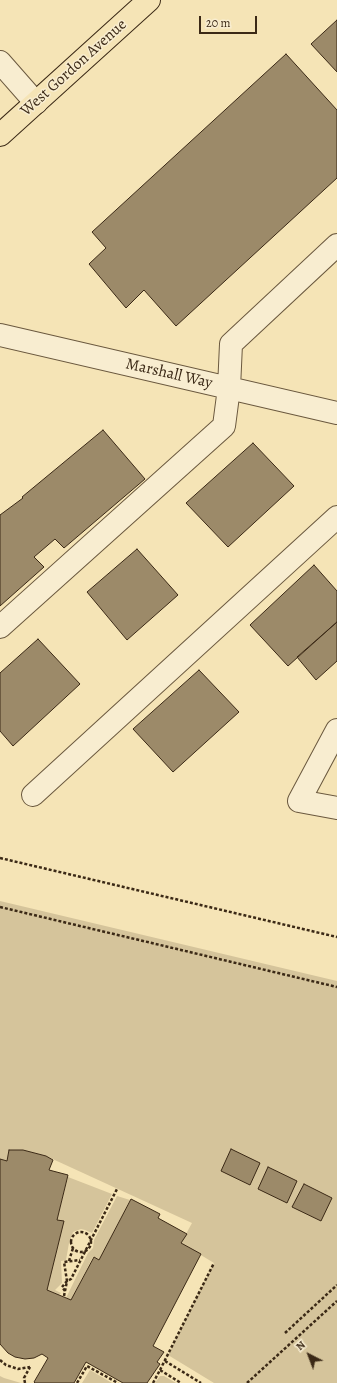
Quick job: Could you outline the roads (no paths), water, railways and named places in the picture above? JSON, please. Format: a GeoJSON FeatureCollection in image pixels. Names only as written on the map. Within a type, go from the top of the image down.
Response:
{"type":"FeatureCollection","features":[{"type":"Feature","properties":{"kind":"main road","name":"West Gordon Avenue"},"geometry":{"type":"LineString","coordinates":[[0,135],[149,0]]}},
{"type":"Feature","properties":{"kind":"street"},"geometry":{"type":"LineString","coordinates":[[0,62],[36,103]]}},
{"type":"Feature","properties":{"kind":"street"},"geometry":{"type":"LineString","coordinates":[[0,627],[224,426],[229,388],[231,344],[337,245]]}},
{"type":"Feature","properties":{"kind":"street","name":"Marshall Way"},"geometry":{"type":"LineString","coordinates":[[0,335],[337,413]]}},
{"type":"Feature","properties":{"kind":"street"},"geometry":{"type":"LineString","coordinates":[[33,795],[337,517]]}},
{"type":"Feature","properties":{"kind":"street"},"geometry":{"type":"LineString","coordinates":[[337,730],[299,801],[337,808]]}}]}
